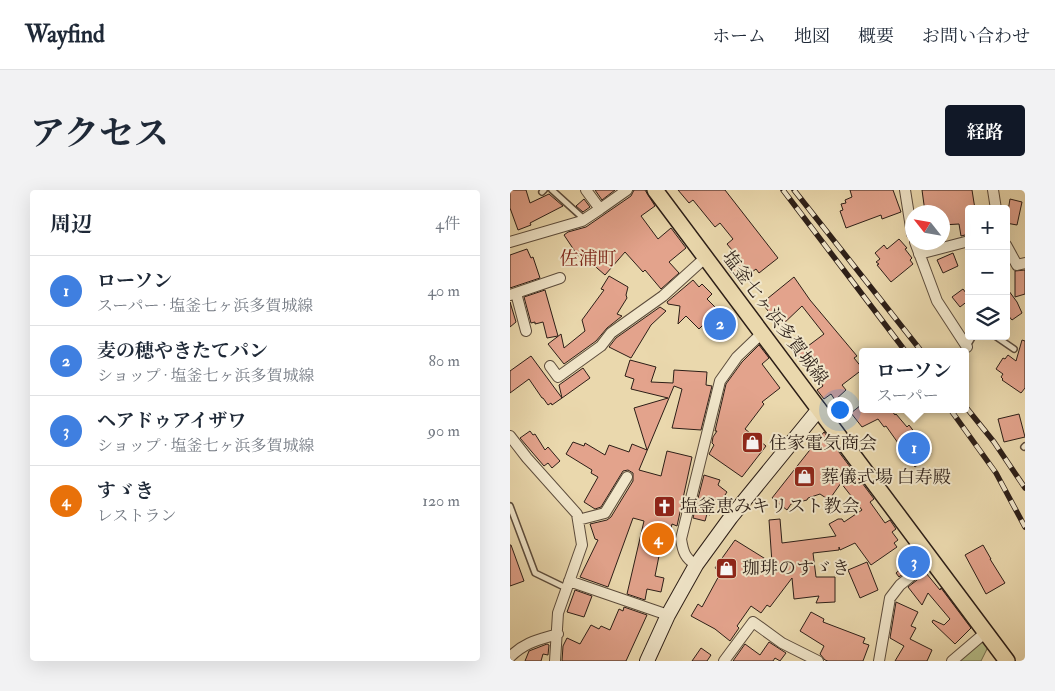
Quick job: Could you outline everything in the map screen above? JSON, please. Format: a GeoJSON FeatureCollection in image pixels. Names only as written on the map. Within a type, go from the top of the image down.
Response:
{"type":"FeatureCollection","features":[{"type":"Feature","properties":{"kind":"main road","name":"塩釜七ヶ浜多賀城線"},"geometry":{"type":"LineString","coordinates":[[656,190],[1007,661]]}},
{"type":"Feature","properties":{"kind":"street"},"geometry":{"type":"LineString","coordinates":[[586,190],[600,209]]}},
{"type":"Feature","properties":{"kind":"street"},"geometry":{"type":"LineString","coordinates":[[510,242],[584,220],[627,190]]}},
{"type":"Feature","properties":{"kind":"street"},"geometry":{"type":"LineString","coordinates":[[905,190],[907,205]]}},
{"type":"Feature","properties":{"kind":"street"},"geometry":{"type":"LineString","coordinates":[[993,190],[995,205]]}},
{"type":"Feature","properties":{"kind":"street"},"geometry":{"type":"LineString","coordinates":[[919,254],[965,242]]}},
{"type":"Feature","properties":{"kind":"street"},"geometry":{"type":"LineString","coordinates":[[918,250],[937,302],[967,347]]}},
{"type":"Feature","properties":{"kind":"street"},"geometry":{"type":"LineString","coordinates":[[1009,250],[1017,265],[1025,263]]}},
{"type":"Feature","properties":{"kind":"street"},"geometry":{"type":"LineString","coordinates":[[550,366],[558,377],[601,346],[611,334],[663,296],[706,257]]}},
{"type":"Feature","properties":{"kind":"street"},"geometry":{"type":"LineString","coordinates":[[526,331],[513,294],[560,278]]}},
{"type":"Feature","properties":{"kind":"street"},"geometry":{"type":"LineString","coordinates":[[696,565],[688,560],[683,552],[681,539],[720,381],[737,357],[762,333]]}},
{"type":"Feature","properties":{"kind":"street"},"geometry":{"type":"LineString","coordinates":[[647,661],[668,615],[696,565],[731,517],[819,409]]}},
{"type":"Feature","properties":{"kind":"street"},"geometry":{"type":"LineString","coordinates":[[510,436],[577,514],[582,545],[558,613],[555,661]]}},
{"type":"Feature","properties":{"kind":"street"},"geometry":{"type":"LineString","coordinates":[[578,520],[605,513],[627,477]]}},
{"type":"Feature","properties":{"kind":"street"},"geometry":{"type":"LineString","coordinates":[[879,661],[890,598],[900,585],[932,559]]}},
{"type":"Feature","properties":{"kind":"street"},"geometry":{"type":"LineString","coordinates":[[568,585],[668,615]]}},
{"type":"Feature","properties":{"kind":"street"},"geometry":{"type":"LineString","coordinates":[[724,661],[753,622],[782,643],[818,661]]}},
{"type":"Feature","properties":{"kind":"street"},"geometry":{"type":"LineString","coordinates":[[952,661],[986,632]]}},
{"type":"Feature","properties":{"kind":"street"},"geometry":{"type":"LineString","coordinates":[[510,657],[520,647],[529,642],[558,634]]}},
{"type":"Feature","properties":{"kind":"lane"},"geometry":{"type":"LineString","coordinates":[[552,190],[584,220]]}},
{"type":"Feature","properties":{"kind":"lane"},"geometry":{"type":"LineString","coordinates":[[967,347],[971,340]]}},
{"type":"Feature","properties":{"kind":"lane"},"geometry":{"type":"LineString","coordinates":[[1001,340],[1014,349]]}},
{"type":"Feature","properties":{"kind":"lane"},"geometry":{"type":"LineString","coordinates":[[510,506],[535,573],[568,585]]}},
{"type":"Feature","properties":{"kind":"green space"},"geometry":{"type":"Polygon","coordinates":[[[982,640],[988,647],[981,661],[958,661],[982,640]]]}},
{"type":"Feature","properties":{"kind":"building"},"geometry":{"type":"Polygon","coordinates":[[[510,190],[526,190],[530,203],[549,194],[563,206],[530,223],[531,225],[518,230],[510,208],[510,190]]]}},
{"type":"Feature","properties":{"kind":"building"},"geometry":{"type":"Polygon","coordinates":[[[595,190],[615,190],[602,200],[595,190]]]}},
{"type":"Feature","properties":{"kind":"building"},"geometry":{"type":"Polygon","coordinates":[[[634,190],[645,190],[655,206],[641,216],[658,239],[671,228],[686,248],[669,262],[679,273],[661,289],[645,270],[643,272],[625,252],[605,275],[581,254],[578,256],[564,235],[586,227],[631,196],[634,190]]]}},
{"type":"Feature","properties":{"kind":"building"},"geometry":{"type":"Polygon","coordinates":[[[678,190],[725,190],[778,258],[759,273],[756,269],[739,282],[729,270],[741,261],[727,244],[733,239],[720,223],[715,227],[693,200],[689,203],[678,190]]]}},
{"type":"Feature","properties":{"kind":"building"},"geometry":{"type":"Polygon","coordinates":[[[850,190],[893,190],[901,212],[882,219],[881,215],[846,228],[840,211],[843,210],[841,204],[846,203],[845,200],[852,197],[850,190]]]}},
{"type":"Feature","properties":{"kind":"building"},"geometry":{"type":"Polygon","coordinates":[[[922,190],[972,190],[974,205],[965,205],[965,235],[961,236],[959,224],[950,225],[950,205],[924,205],[922,190]]]}},
{"type":"Feature","properties":{"kind":"building"},"geometry":{"type":"Polygon","coordinates":[[[584,199],[590,207],[583,212],[576,206],[584,199]]]}},
{"type":"Feature","properties":{"kind":"building"},"geometry":{"type":"Polygon","coordinates":[[[1010,199],[1022,202],[1017,225],[1010,224],[1010,199]]]}},
{"type":"Feature","properties":{"kind":"building"},"geometry":{"type":"Polygon","coordinates":[[[899,239],[912,258],[910,260],[913,264],[891,282],[876,262],[880,259],[875,253],[884,245],[887,249],[899,239]]]}},
{"type":"Feature","properties":{"kind":"building"},"geometry":{"type":"Polygon","coordinates":[[[527,249],[531,258],[533,257],[540,278],[510,288],[510,255],[527,249]]]}},
{"type":"Feature","properties":{"kind":"building"},"geometry":{"type":"Polygon","coordinates":[[[953,253],[958,266],[943,273],[937,260],[953,253]]]}},
{"type":"Feature","properties":{"kind":"building"},"geometry":{"type":"Polygon","coordinates":[[[1025,270],[1025,294],[1015,297],[1015,271],[1025,270]]]}},
{"type":"Feature","properties":{"kind":"building"},"geometry":{"type":"Polygon","coordinates":[[[609,276],[628,287],[627,298],[617,314],[622,316],[607,328],[596,341],[564,364],[548,344],[561,334],[564,348],[585,331],[582,320],[604,290],[601,289],[609,276]]]}},
{"type":"Feature","properties":{"kind":"building"},"geometry":{"type":"Polygon","coordinates":[[[794,277],[810,300],[857,356],[854,358],[859,364],[859,372],[842,385],[846,390],[835,400],[831,394],[824,399],[817,390],[823,386],[806,363],[804,365],[796,355],[824,334],[802,306],[780,327],[762,303],[794,277]]]}},
{"type":"Feature","properties":{"kind":"building"},"geometry":{"type":"Polygon","coordinates":[[[693,280],[699,287],[702,284],[712,294],[707,299],[729,321],[717,333],[706,322],[699,329],[686,316],[678,324],[680,306],[668,304],[667,302],[693,280]]]}},
{"type":"Feature","properties":{"kind":"building"},"geometry":{"type":"Polygon","coordinates":[[[963,289],[965,292],[965,303],[960,307],[952,297],[963,289]]]}},
{"type":"Feature","properties":{"kind":"building"},"geometry":{"type":"Polygon","coordinates":[[[545,290],[558,336],[547,338],[543,322],[531,323],[524,297],[545,290]]]}},
{"type":"Feature","properties":{"kind":"building"},"geometry":{"type":"Polygon","coordinates":[[[1010,292],[1022,313],[1012,320],[1010,318],[1010,292]]]}},
{"type":"Feature","properties":{"kind":"building"},"geometry":{"type":"Polygon","coordinates":[[[510,302],[516,322],[510,327],[510,302]]]}},
{"type":"Feature","properties":{"kind":"building"},"geometry":{"type":"Polygon","coordinates":[[[660,307],[666,311],[651,325],[631,358],[609,347],[616,338],[660,307]]]}},
{"type":"Feature","properties":{"kind":"building"},"geometry":{"type":"Polygon","coordinates":[[[1022,340],[1025,341],[1025,388],[1021,393],[1002,380],[1003,374],[996,369],[1003,358],[1005,359],[1008,355],[1016,361],[1022,340]]]}},
{"type":"Feature","properties":{"kind":"building"},"geometry":{"type":"Polygon","coordinates":[[[759,345],[769,358],[762,364],[780,388],[762,402],[764,404],[745,429],[766,446],[742,477],[709,454],[714,445],[712,443],[713,437],[717,431],[715,431],[726,384],[742,362],[759,345]]]}},
{"type":"Feature","properties":{"kind":"building"},"geometry":{"type":"Polygon","coordinates":[[[531,356],[562,398],[552,405],[551,403],[548,405],[529,379],[510,393],[510,371],[531,356]]]}},
{"type":"Feature","properties":{"kind":"building"},"geometry":{"type":"Polygon","coordinates":[[[630,360],[656,367],[651,382],[673,383],[674,370],[707,372],[706,385],[712,386],[701,430],[672,428],[682,389],[674,386],[639,470],[661,476],[667,451],[692,457],[677,526],[672,524],[666,548],[661,546],[655,576],[664,578],[661,592],[647,589],[645,600],[627,594],[644,521],[633,518],[608,587],[580,577],[598,540],[595,539],[590,524],[607,520],[611,517],[633,481],[633,473],[628,470],[623,471],[601,507],[595,509],[584,502],[598,477],[591,473],[592,470],[566,454],[573,442],[584,446],[585,443],[605,455],[609,445],[629,452],[632,444],[647,450],[634,408],[668,398],[631,389],[634,379],[625,376],[630,360]]]}},
{"type":"Feature","properties":{"kind":"building"},"geometry":{"type":"Polygon","coordinates":[[[583,368],[590,378],[562,398],[559,385],[583,368]]]}},
{"type":"Feature","properties":{"kind":"building"},"geometry":{"type":"Polygon","coordinates":[[[859,407],[859,413],[896,414],[907,427],[909,425],[931,454],[915,467],[886,426],[884,427],[878,419],[862,427],[851,413],[859,407]]]}},
{"type":"Feature","properties":{"kind":"building"},"geometry":{"type":"Polygon","coordinates":[[[1019,414],[1025,437],[1004,442],[998,419],[1019,414]]]}},
{"type":"Feature","properties":{"kind":"building"},"geometry":{"type":"Polygon","coordinates":[[[530,431],[533,435],[535,434],[545,450],[548,447],[560,461],[552,468],[548,463],[544,466],[520,438],[530,431]]]}},
{"type":"Feature","properties":{"kind":"building"},"geometry":{"type":"Polygon","coordinates":[[[824,432],[874,499],[870,502],[885,523],[890,520],[896,529],[892,532],[898,540],[894,543],[897,547],[871,565],[855,543],[840,550],[839,547],[839,550],[813,553],[816,577],[835,577],[835,602],[816,603],[819,596],[794,599],[792,578],[770,607],[767,605],[761,613],[751,606],[737,626],[739,628],[730,641],[715,629],[691,616],[698,604],[702,607],[721,572],[715,568],[735,540],[772,563],[769,520],[780,519],[782,543],[836,536],[829,524],[838,519],[842,519],[844,522],[862,510],[841,483],[829,500],[820,494],[791,504],[787,510],[772,498],[824,432]]]}},
{"type":"Feature","properties":{"kind":"building"},"geometry":{"type":"Polygon","coordinates":[[[704,475],[720,480],[718,485],[727,492],[721,501],[714,499],[710,515],[707,514],[705,521],[693,518],[704,475]]]}},
{"type":"Feature","properties":{"kind":"building"},"geometry":{"type":"Polygon","coordinates":[[[510,545],[524,581],[510,586],[510,545]]]}},
{"type":"Feature","properties":{"kind":"building"},"geometry":{"type":"Polygon","coordinates":[[[983,545],[1005,583],[986,594],[965,555],[983,545]]]}},
{"type":"Feature","properties":{"kind":"building"},"geometry":{"type":"Polygon","coordinates":[[[913,558],[917,562],[899,577],[896,573],[913,558]]]}},
{"type":"Feature","properties":{"kind":"building"},"geometry":{"type":"Polygon","coordinates":[[[867,562],[878,590],[860,598],[848,570],[867,562]]]}},
{"type":"Feature","properties":{"kind":"building"},"geometry":{"type":"Polygon","coordinates":[[[926,573],[940,590],[941,588],[971,628],[955,644],[932,622],[933,620],[944,625],[950,619],[928,593],[922,605],[908,587],[926,573]]]}},
{"type":"Feature","properties":{"kind":"building"},"geometry":{"type":"Polygon","coordinates":[[[575,590],[592,596],[584,617],[567,612],[575,590]]]}},
{"type":"Feature","properties":{"kind":"building"},"geometry":{"type":"Polygon","coordinates":[[[896,602],[918,612],[911,626],[916,628],[910,639],[932,650],[927,661],[895,661],[904,646],[890,638],[896,602]]]}},
{"type":"Feature","properties":{"kind":"building"},"geometry":{"type":"Polygon","coordinates":[[[624,607],[647,615],[626,661],[562,661],[563,646],[567,638],[580,644],[591,625],[599,629],[601,626],[610,630],[619,609],[623,611],[624,607]]]}},
{"type":"Feature","properties":{"kind":"building"},"geometry":{"type":"Polygon","coordinates":[[[811,612],[824,619],[823,622],[865,638],[863,643],[869,645],[863,661],[825,660],[820,654],[824,646],[800,631],[811,612]]]}},
{"type":"Feature","properties":{"kind":"building"},"geometry":{"type":"Polygon","coordinates":[[[769,642],[786,653],[780,661],[775,658],[773,661],[733,661],[745,644],[760,655],[769,642]]]}},
{"type":"Feature","properties":{"kind":"building"},"geometry":{"type":"Polygon","coordinates":[[[547,644],[549,645],[548,655],[543,654],[541,661],[525,661],[529,651],[547,644]]]}},
{"type":"Feature","properties":{"kind":"building"},"geometry":{"type":"Polygon","coordinates":[[[701,648],[711,655],[707,661],[692,661],[701,648]]]}},
{"type":"Feature","properties":{"kind":"railway"},"geometry":{"type":"LineString","coordinates":[[783,190],[903,348]]}},
{"type":"Feature","properties":{"kind":"railway"},"geometry":{"type":"LineString","coordinates":[[794,190],[919,348]]}},
{"type":"Feature","properties":{"kind":"railway"},"geometry":{"type":"LineString","coordinates":[[969,411],[994,442],[1025,488]]}},
{"type":"Feature","properties":{"kind":"railway"},"geometry":{"type":"LineString","coordinates":[[953,413],[996,473],[1025,527]]}},
{"type":"Feature","properties":{"kind":"place","name":"麦の穂やきたてパン"},"geometry":{"type":"Point","coordinates":[720,324]}},
{"type":"Feature","properties":{"kind":"place","name":"住家電気商会"},"geometry":{"type":"Point","coordinates":[753,443]}},
{"type":"Feature","properties":{"kind":"place","name":"ローソン"},"geometry":{"type":"Point","coordinates":[914,448]}},
{"type":"Feature","properties":{"kind":"place","name":"葬儀式場 白寿殿"},"geometry":{"type":"Point","coordinates":[805,477]}},
{"type":"Feature","properties":{"kind":"place","name":"塩釜恵みキリスト教会"},"geometry":{"type":"Point","coordinates":[664,506]}},
{"type":"Feature","properties":{"kind":"place","name":"すゞき"},"geometry":{"type":"Point","coordinates":[658,539]}},
{"type":"Feature","properties":{"kind":"place","name":"ヘアドゥアイザワ"},"geometry":{"type":"Point","coordinates":[914,562]}},
{"type":"Feature","properties":{"kind":"place","name":"珈琲のすゞき"},"geometry":{"type":"Point","coordinates":[726,568]}},
{"type":"Feature","properties":{"kind":"district","name":"佐浦町"},"geometry":{"type":"Point","coordinates":[588,259]}}]}
